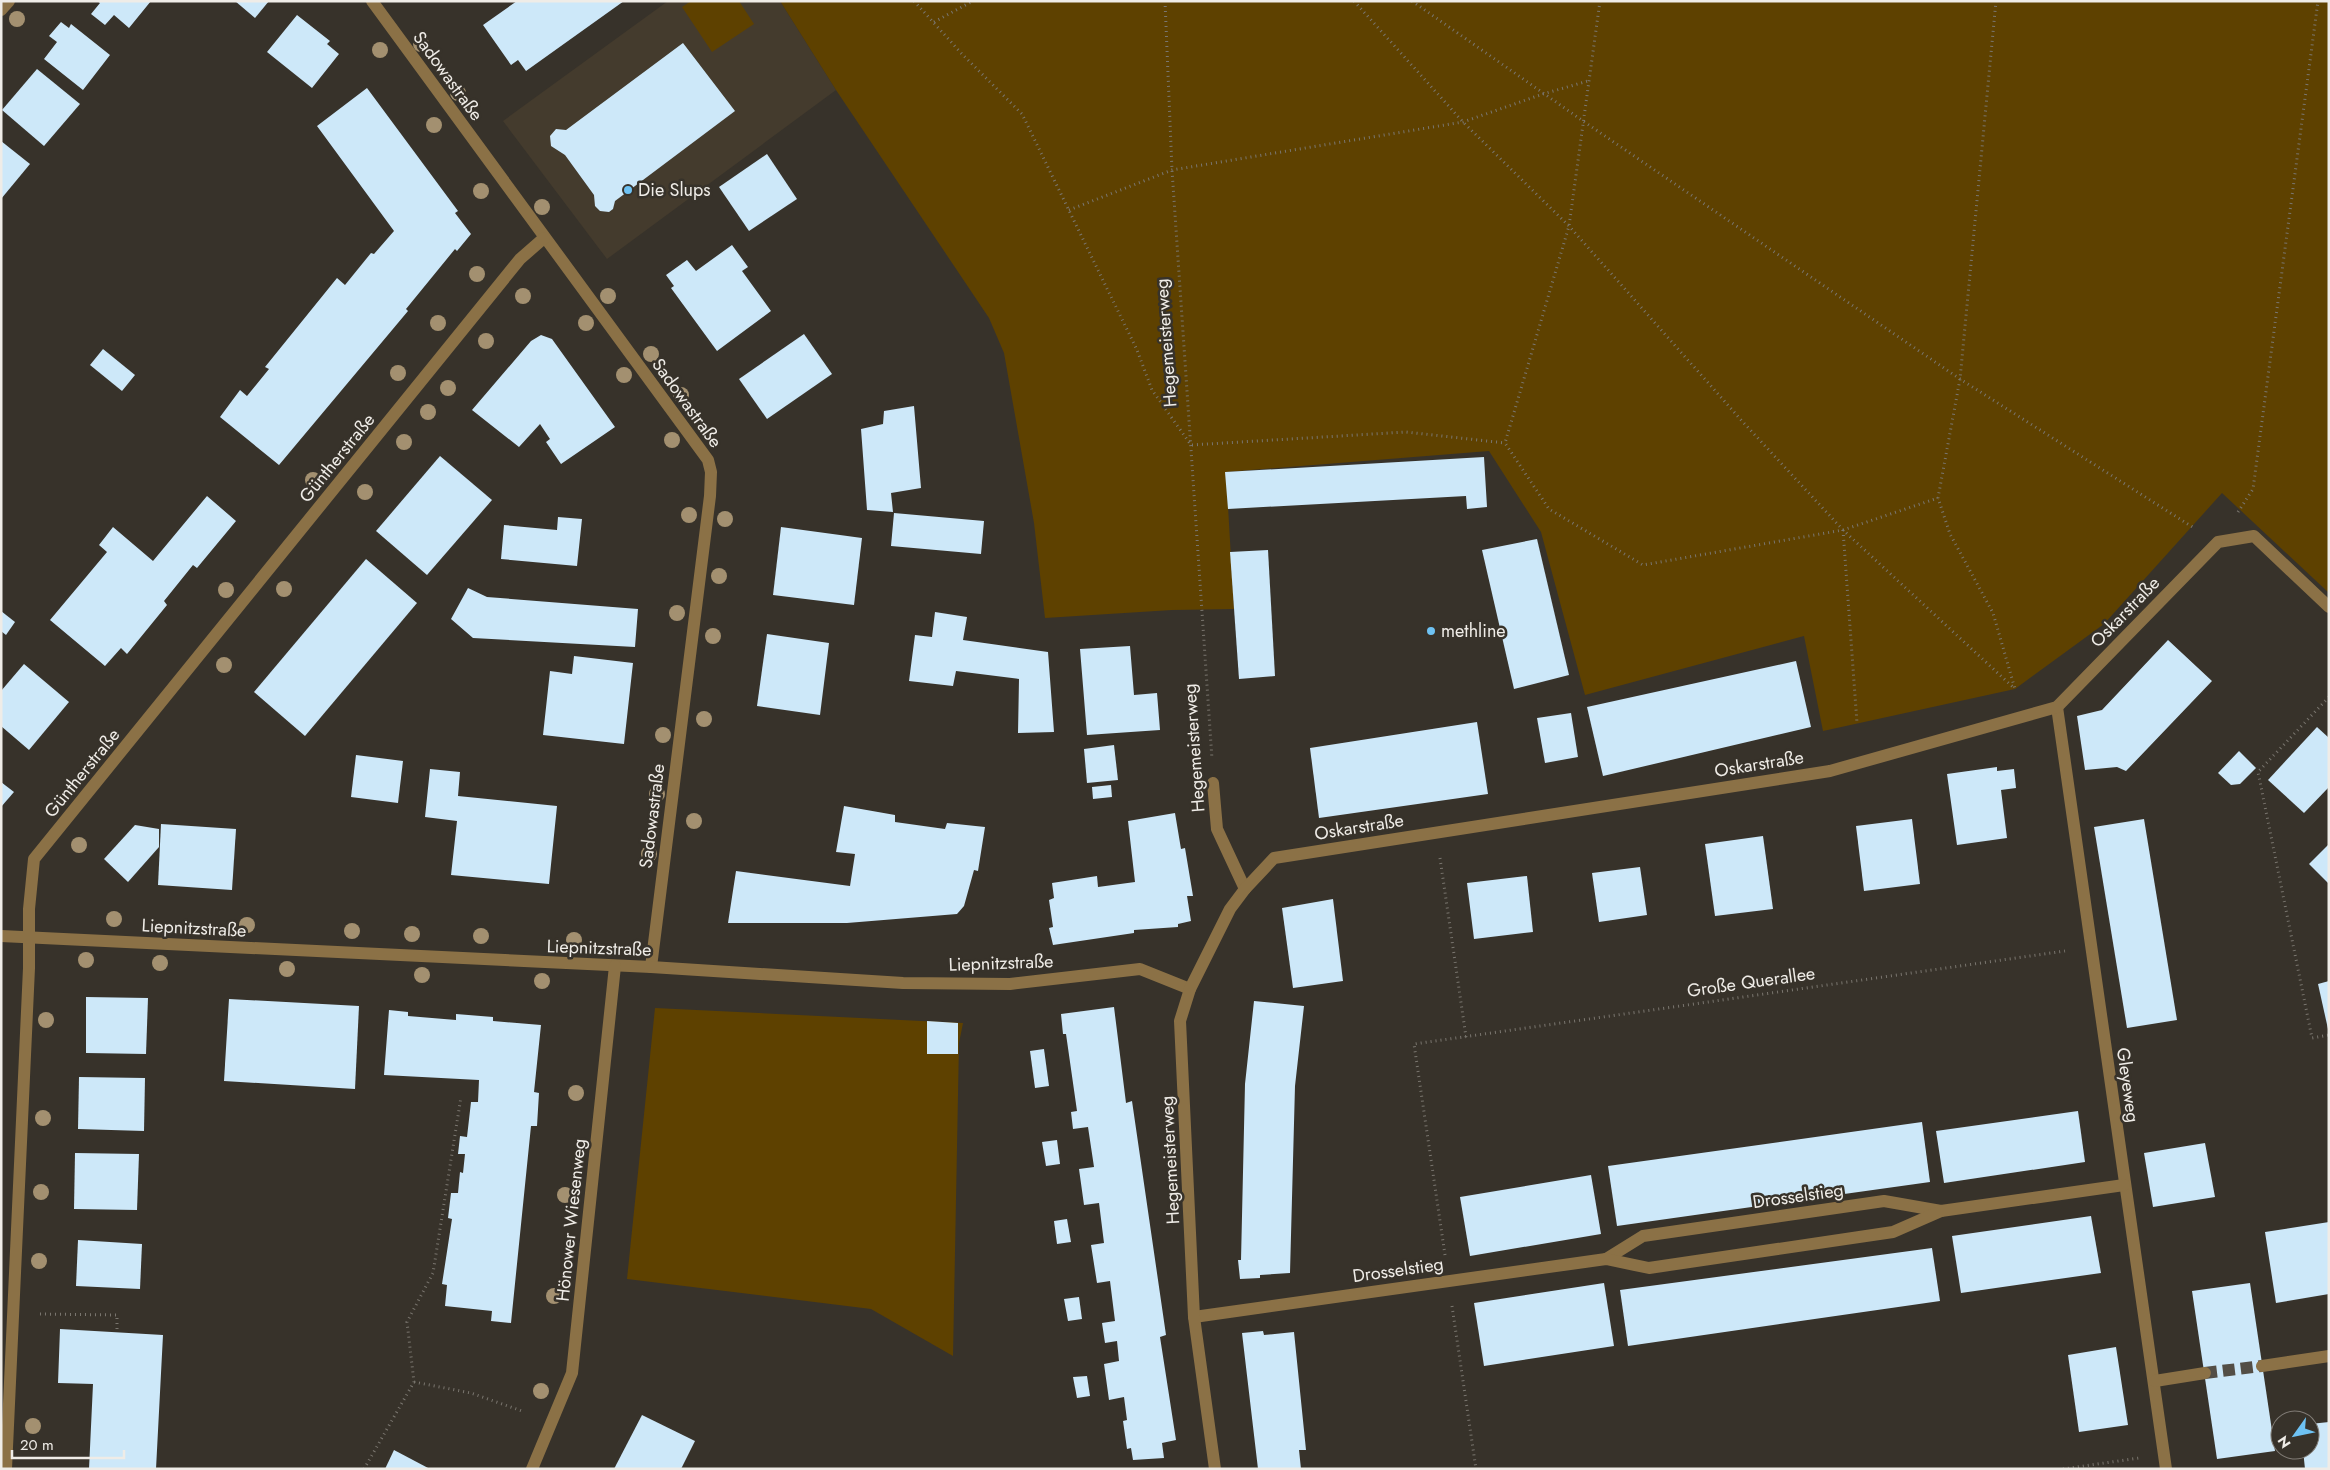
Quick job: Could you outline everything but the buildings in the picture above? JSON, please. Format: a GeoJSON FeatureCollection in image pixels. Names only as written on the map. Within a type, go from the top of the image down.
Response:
{"type":"FeatureCollection","features":[{"type":"Feature","properties":{"kind":"street"},"geometry":{"type":"LineString","coordinates":[[1,10],[9,1]]}},
{"type":"Feature","properties":{"kind":"street","name":"Sadowastraße"},"geometry":{"type":"LineString","coordinates":[[372,1],[708,460],[710,496],[651,967]]}},
{"type":"Feature","properties":{"kind":"street","name":"Güntherstraße"},"geometry":{"type":"LineString","coordinates":[[6,1469],[29,968],[28,938],[34,859],[520,259],[544,238]]}},
{"type":"Feature","properties":{"kind":"street"},"geometry":{"type":"LineString","coordinates":[[2218,542],[2254,536],[2329,607]]}},
{"type":"Feature","properties":{"kind":"street","name":"Oskarstraße"},"geometry":{"type":"LineString","coordinates":[[1245,889],[1274,858],[1830,771],[2057,707],[2218,542]]}},
{"type":"Feature","properties":{"kind":"street","name":"Gleyeweg"},"geometry":{"type":"LineString","coordinates":[[2057,707],[2124,1186],[2155,1381],[2166,1469]]}},
{"type":"Feature","properties":{"kind":"street","name":"Hegemeisterweg"},"geometry":{"type":"LineString","coordinates":[[1213,783],[1217,829],[1245,889],[1230,909],[1190,989],[1180,1020],[1194,1317],[1215,1469]]}},
{"type":"Feature","properties":{"kind":"street","name":"Liepnitzstraße"},"geometry":{"type":"LineString","coordinates":[[1,936],[651,967],[903,983],[1010,984],[1140,969],[1190,989]]}},
{"type":"Feature","properties":{"kind":"street","name":"Hönower Wiesenweg"},"geometry":{"type":"LineString","coordinates":[[532,1469],[572,1373],[615,966]]}},
{"type":"Feature","properties":{"kind":"street","name":"Drosselstieg"},"geometry":{"type":"LineString","coordinates":[[1194,1317],[1606,1259],[1648,1268],[1658,1267],[1893,1232],[1941,1211],[2124,1186]]}},
{"type":"Feature","properties":{"kind":"street","name":"Drosselstieg"},"geometry":{"type":"LineString","coordinates":[[1606,1259],[1643,1236],[1884,1201],[1941,1211]]}},
{"type":"Feature","properties":{"kind":"street"},"geometry":{"type":"LineString","coordinates":[[2262,1366],[2329,1356]]}},
{"type":"Feature","properties":{"kind":"street"},"geometry":{"type":"LineString","coordinates":[[2155,1381],[2204,1373]]}},
{"type":"Feature","properties":{"kind":"path"},"geometry":{"type":"LineString","coordinates":[[914,1],[1022,114],[1137,350],[1152,390],[1191,445],[1406,432],[1505,443]]}},
{"type":"Feature","properties":{"kind":"path"},"geometry":{"type":"LineString","coordinates":[[934,22],[973,1]]}},
{"type":"Feature","properties":{"kind":"path","name":"Hegemeisterweg"},"geometry":{"type":"LineString","coordinates":[[1165,1],[1172,170],[1213,783]]}},
{"type":"Feature","properties":{"kind":"path"},"geometry":{"type":"LineString","coordinates":[[1354,1],[1463,122],[1568,226],[1742,422],[1843,530],[2015,689],[1993,613],[1950,534],[1938,498],[1960,379],[1996,1]]}},
{"type":"Feature","properties":{"kind":"path"},"geometry":{"type":"LineString","coordinates":[[1412,1],[1543,94],[1960,379],[2194,528]]}},
{"type":"Feature","properties":{"kind":"path"},"geometry":{"type":"LineString","coordinates":[[1600,1],[1568,226],[1505,443],[1549,509],[1644,565],[1843,530],[1938,498]]}},
{"type":"Feature","properties":{"kind":"path"},"geometry":{"type":"LineString","coordinates":[[2218,542],[2253,489],[2318,1]]}},
{"type":"Feature","properties":{"kind":"path"},"geometry":{"type":"LineString","coordinates":[[1068,210],[1172,170],[1463,122],[1543,94],[1588,81]]}},
{"type":"Feature","properties":{"kind":"path"},"geometry":{"type":"LineString","coordinates":[[1843,530],[1857,723]]}},
{"type":"Feature","properties":{"kind":"path"},"geometry":{"type":"LineString","coordinates":[[2329,697],[2258,772],[2312,1038],[2329,1035]]}},
{"type":"Feature","properties":{"kind":"path"},"geometry":{"type":"LineString","coordinates":[[1439,853],[1466,1037]]}},
{"type":"Feature","properties":{"kind":"path","name":"Große Querallee"},"geometry":{"type":"LineString","coordinates":[[1446,1260],[1414,1044],[2091,947]]}},
{"type":"Feature","properties":{"kind":"path"},"geometry":{"type":"LineString","coordinates":[[364,1469],[414,1382],[407,1322],[433,1273],[461,1097]]}},
{"type":"Feature","properties":{"kind":"path"},"geometry":{"type":"LineString","coordinates":[[1452,1303],[1476,1469]]}},
{"type":"Feature","properties":{"kind":"path"},"geometry":{"type":"LineString","coordinates":[[40,1314],[117,1315],[117,1332]]}},
{"type":"Feature","properties":{"kind":"path"},"geometry":{"type":"LineString","coordinates":[[414,1382],[472,1394],[522,1411]]}},
{"type":"Feature","properties":{"kind":"path"},"geometry":{"type":"LineString","coordinates":[[2063,1469],[2164,1454]]}},
{"type":"Feature","properties":{"kind":"shaded area","name":"Die Slups"},"geometry":{"type":"Polygon","coordinates":[[[668,1],[780,1],[836,90],[607,259],[503,121],[668,1]]]}},
{"type":"Feature","properties":{"kind":"shaded area"},"geometry":{"type":"Polygon","coordinates":[[[691,1],[739,1],[754,24],[712,52],[682,7],[691,1]]]}},
{"type":"Feature","properties":{"kind":"shaded area"},"geometry":{"type":"Polygon","coordinates":[[[780,1],[2329,1],[2329,593],[2222,493],[2104,624],[2015,689],[1823,731],[1804,636],[1585,695],[1541,532],[1489,451],[1226,472],[1234,609],[1172,610],[1045,618],[1034,523],[1004,353],[989,318],[836,90],[780,1]]]}},
{"type":"Feature","properties":{"kind":"shaded area"},"geometry":{"type":"Polygon","coordinates":[[[655,1008],[963,1023],[959,1043],[953,1356],[871,1309],[627,1279],[655,1008]]]}},
{"type":"Feature","properties":{"kind":"tunnel"},"geometry":{"type":"LineString","coordinates":[[2205,1373],[2262,1366]]}},
{"type":"Feature","properties":{"kind":"place","name":"Die Slups"},"geometry":{"type":"Point","coordinates":[628,190]}},
{"type":"Feature","properties":{"kind":"place","name":"methline"},"geometry":{"type":"Point","coordinates":[1431,631]}}]}
